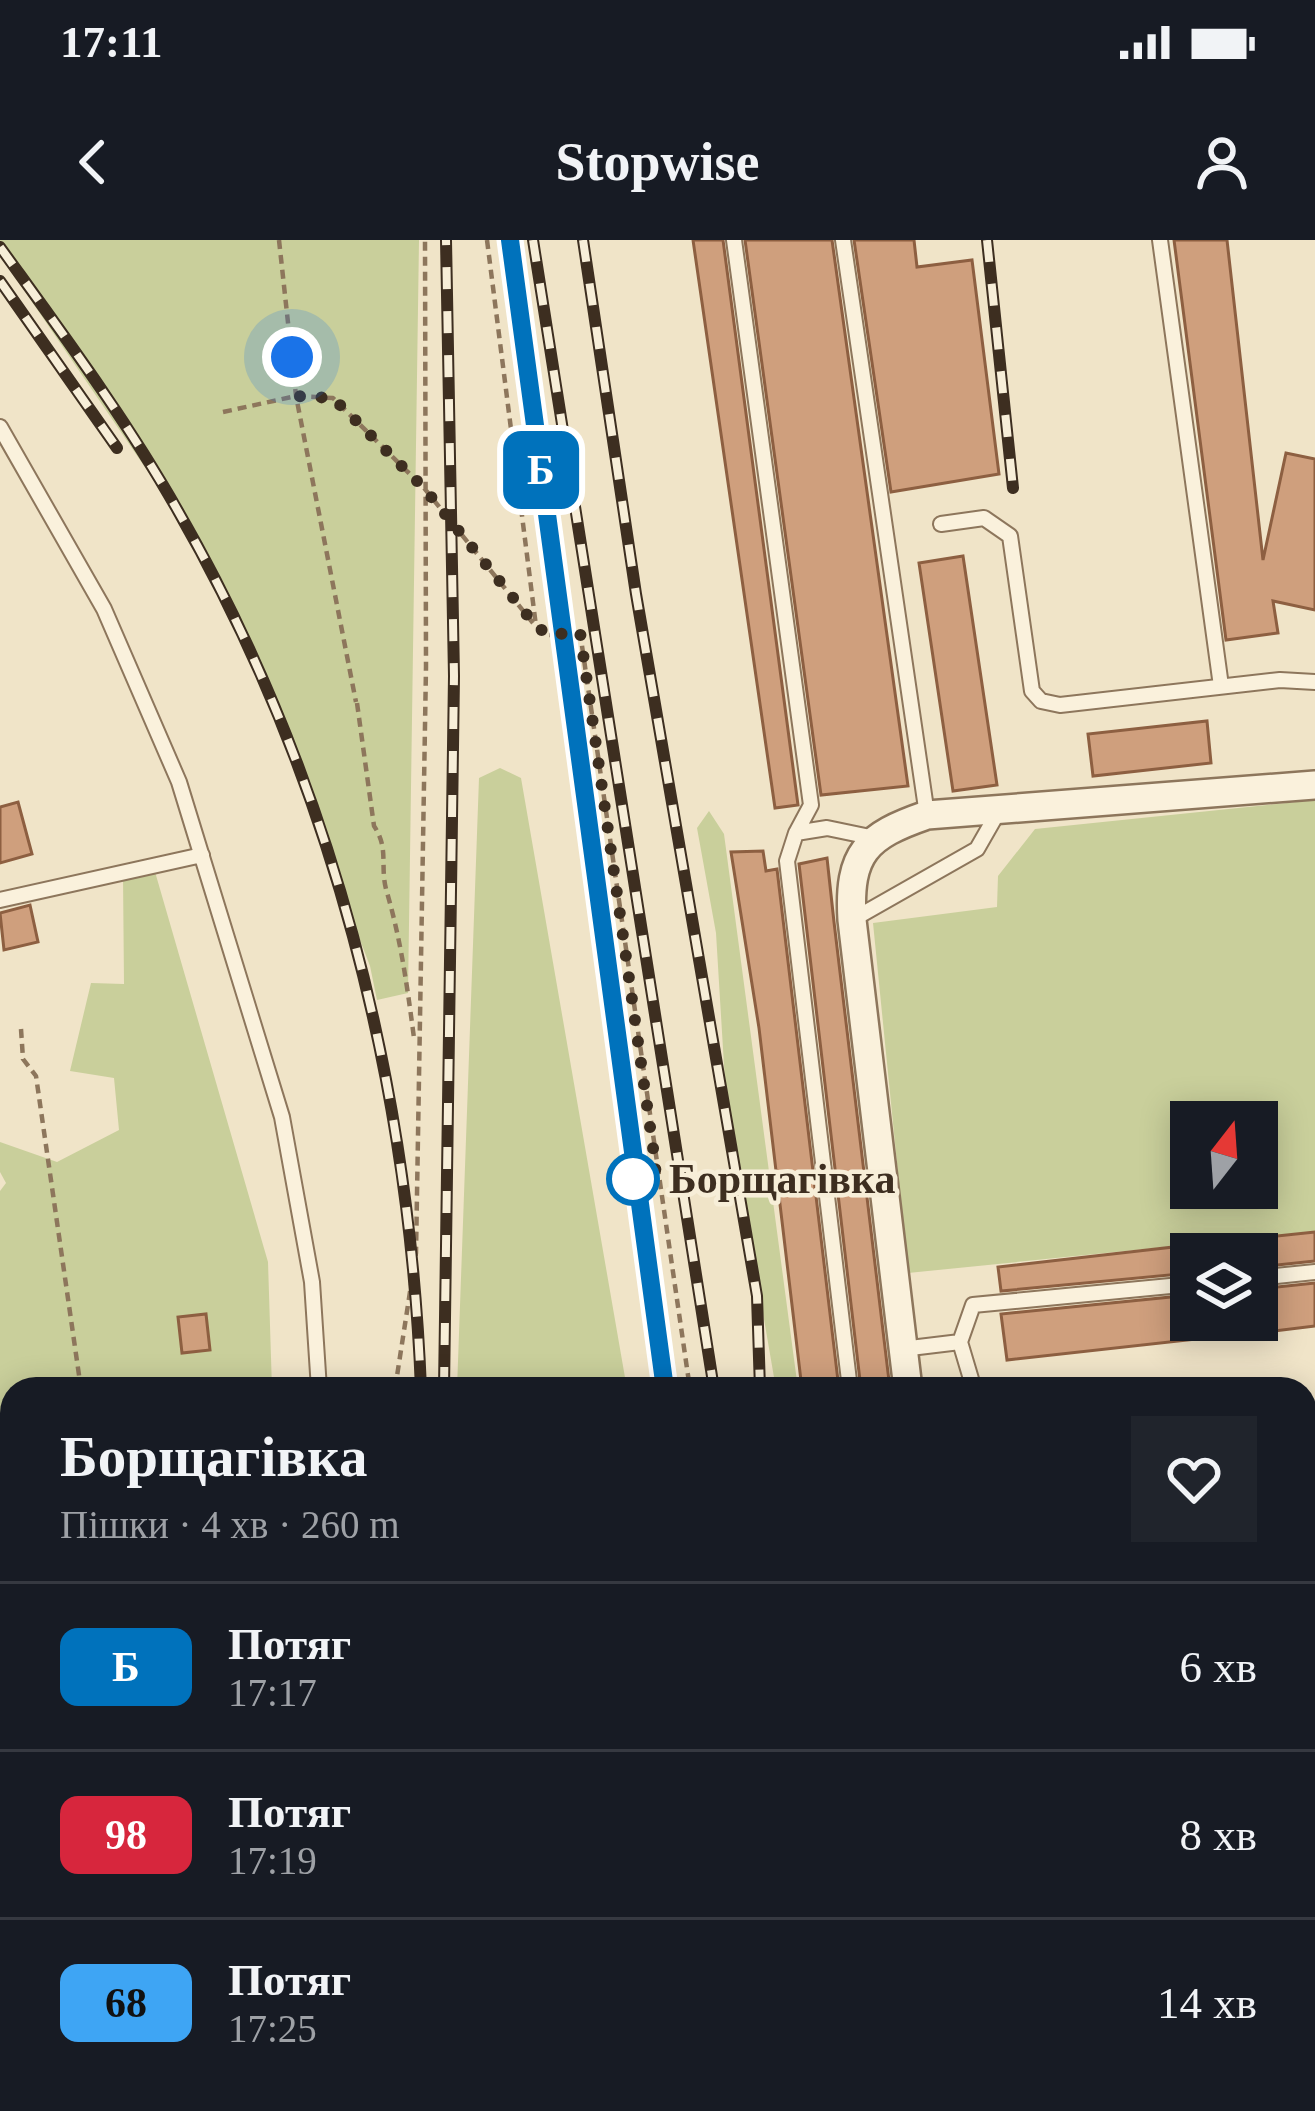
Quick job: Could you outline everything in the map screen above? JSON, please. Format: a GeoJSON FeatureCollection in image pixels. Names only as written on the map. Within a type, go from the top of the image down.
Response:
{"type":"FeatureCollection","features":[{"type":"Feature","properties":{"kind":"street"},"geometry":{"type":"LineString","coordinates":[[906,1377],[852,920],[856,860],[875,838],[927,815],[1315,785]]}},
{"type":"Feature","properties":{"kind":"lane"},"geometry":{"type":"LineString","coordinates":[[734,240],[811,805],[787,860],[849,1377]]}},
{"type":"Feature","properties":{"kind":"lane"},"geometry":{"type":"LineString","coordinates":[[843,240],[927,815]]}},
{"type":"Feature","properties":{"kind":"lane"},"geometry":{"type":"LineString","coordinates":[[1160,240],[1221,686]]}},
{"type":"Feature","properties":{"kind":"lane"},"geometry":{"type":"LineString","coordinates":[[0,427],[104,609],[179,782],[282,1117],[312,1282],[318,1377]]}},
{"type":"Feature","properties":{"kind":"lane"},"geometry":{"type":"LineString","coordinates":[[941,524],[984,518],[1010,536],[1032,691],[1041,701],[1060,705],[1221,686],[1315,682]]}},
{"type":"Feature","properties":{"kind":"lane"},"geometry":{"type":"LineString","coordinates":[[852,920],[977,849],[1001,807]]}},
{"type":"Feature","properties":{"kind":"lane"},"geometry":{"type":"LineString","coordinates":[[796,832],[826,828],[875,838]]}},
{"type":"Feature","properties":{"kind":"lane"},"geometry":{"type":"LineString","coordinates":[[0,900],[202,855]]}},
{"type":"Feature","properties":{"kind":"lane"},"geometry":{"type":"LineString","coordinates":[[1278,1276],[1315,1272]]}},
{"type":"Feature","properties":{"kind":"lane"},"geometry":{"type":"LineString","coordinates":[[970,1377],[960,1342],[973,1305],[1170,1286]]}},
{"type":"Feature","properties":{"kind":"lane"},"geometry":{"type":"LineString","coordinates":[[902,1349],[960,1342]]}},
{"type":"Feature","properties":{"kind":"path"},"geometry":{"type":"LineString","coordinates":[[280,240],[296,396],[356,702],[374,826],[385,843],[385,885],[399,921],[416,1055]]}},
{"type":"Feature","properties":{"kind":"path"},"geometry":{"type":"LineString","coordinates":[[397,1377],[416,1253],[416,1055],[424,880],[425,240]]}},
{"type":"Feature","properties":{"kind":"path"},"geometry":{"type":"LineString","coordinates":[[488,240],[536,626]]}},
{"type":"Feature","properties":{"kind":"path"},"geometry":{"type":"LineString","coordinates":[[223,412],[296,396],[333,398],[424,488],[536,626],[549,635],[580,632],[688,1377]]}},
{"type":"Feature","properties":{"kind":"path"},"geometry":{"type":"LineString","coordinates":[[355,689],[356,702]]}},
{"type":"Feature","properties":{"kind":"path"},"geometry":{"type":"LineString","coordinates":[[21,1029],[23,1059],[36,1076],[79,1377]]}},
{"type":"Feature","properties":{"kind":"green space"},"geometry":{"type":"Polygon","coordinates":[[[0,240],[419,240],[408,993],[377,1000],[370,966],[222,580],[0,255],[0,240]]]}},
{"type":"Feature","properties":{"kind":"green space"},"geometry":{"type":"Polygon","coordinates":[[[500,768],[521,778],[625,1377],[457,1377],[479,778],[500,768]]]}},
{"type":"Feature","properties":{"kind":"green space"},"geometry":{"type":"Polygon","coordinates":[[[1315,800],[1315,1232],[1170,1233],[1170,1247],[908,1273],[873,923],[997,907],[998,876],[1035,829],[1315,800]]]}},
{"type":"Feature","properties":{"kind":"green space"},"geometry":{"type":"Polygon","coordinates":[[[709,811],[724,834],[796,1377],[774,1377],[726,1098],[716,933],[697,828],[709,811]]]}},
{"type":"Feature","properties":{"kind":"green space"},"geometry":{"type":"Polygon","coordinates":[[[151,858],[268,1262],[272,1377],[0,1377],[0,1191],[6,1183],[0,1172],[0,1142],[57,1162],[119,1130],[114,1078],[70,1071],[91,983],[124,984],[123,876],[151,858]]]}},
{"type":"Feature","properties":{"kind":"building"},"geometry":{"type":"Polygon","coordinates":[[[693,240],[723,240],[798,805],[775,808],[693,240]]]}},
{"type":"Feature","properties":{"kind":"building"},"geometry":{"type":"Polygon","coordinates":[[[745,240],[832,240],[908,786],[821,795],[745,240]]]}},
{"type":"Feature","properties":{"kind":"building"},"geometry":{"type":"Polygon","coordinates":[[[854,240],[914,240],[917,267],[972,260],[999,474],[891,492],[854,240]]]}},
{"type":"Feature","properties":{"kind":"building"},"geometry":{"type":"Polygon","coordinates":[[[1174,240],[1227,240],[1263,560],[1286,453],[1315,459],[1315,610],[1273,601],[1278,633],[1226,640],[1174,240]]]}},
{"type":"Feature","properties":{"kind":"building"},"geometry":{"type":"Polygon","coordinates":[[[963,556],[997,785],[953,791],[919,563],[963,556]]]}},
{"type":"Feature","properties":{"kind":"building"},"geometry":{"type":"Polygon","coordinates":[[[1207,721],[1211,763],[1093,776],[1088,734],[1207,721]]]}},
{"type":"Feature","properties":{"kind":"building"},"geometry":{"type":"Polygon","coordinates":[[[18,802],[32,854],[0,863],[0,807],[18,802]]]}},
{"type":"Feature","properties":{"kind":"building"},"geometry":{"type":"Polygon","coordinates":[[[763,851],[766,871],[777,869],[838,1377],[801,1377],[759,1028],[731,852],[763,851]]]}},
{"type":"Feature","properties":{"kind":"building"},"geometry":{"type":"Polygon","coordinates":[[[827,858],[889,1377],[860,1377],[799,864],[827,858]]]}},
{"type":"Feature","properties":{"kind":"building"},"geometry":{"type":"Polygon","coordinates":[[[30,905],[38,942],[4,950],[0,913],[30,905]]]}},
{"type":"Feature","properties":{"kind":"building"},"geometry":{"type":"Polygon","coordinates":[[[1315,1232],[1315,1261],[1278,1265],[1278,1236],[1315,1232]]]}},
{"type":"Feature","properties":{"kind":"building"},"geometry":{"type":"Polygon","coordinates":[[[1170,1247],[1170,1275],[1001,1291],[998,1267],[1170,1247]]]}},
{"type":"Feature","properties":{"kind":"building"},"geometry":{"type":"Polygon","coordinates":[[[1315,1283],[1315,1326],[1278,1330],[1278,1287],[1315,1283]]]}},
{"type":"Feature","properties":{"kind":"building"},"geometry":{"type":"Polygon","coordinates":[[[1170,1297],[1170,1341],[1179,1341],[1007,1360],[1001,1314],[1170,1297]]]}},
{"type":"Feature","properties":{"kind":"building"},"geometry":{"type":"Polygon","coordinates":[[[206,1314],[210,1350],[182,1353],[178,1317],[206,1314]]]}},
{"type":"Feature","properties":{"kind":"railway"},"geometry":{"type":"LineString","coordinates":[[444,1377],[454,676],[446,240]]}},
{"type":"Feature","properties":{"kind":"railway"},"geometry":{"type":"LineString","coordinates":[[510,240],[663,1377]]}},
{"type":"Feature","properties":{"kind":"railway"},"geometry":{"type":"LineString","coordinates":[[533,240],[712,1377]]}},
{"type":"Feature","properties":{"kind":"railway"},"geometry":{"type":"LineString","coordinates":[[583,240],[636,594],[757,1296],[760,1377]]}},
{"type":"Feature","properties":{"kind":"railway"},"geometry":{"type":"LineString","coordinates":[[987,240],[1013,488]]}},
{"type":"Feature","properties":{"kind":"railway"},"geometry":{"type":"LineString","coordinates":[[0,247],[158,477],[232,613],[279,718],[353,935],[379,1047],[400,1160],[420,1377]]}},
{"type":"Feature","properties":{"kind":"railway"},"geometry":{"type":"LineString","coordinates":[[0,281],[117,448]]}},
{"type":"Feature","properties":{"kind":"train","name":"Б"},"geometry":{"type":"LineString","coordinates":[[510,240],[632,1174],[663,1377]]}},
{"type":"Feature","properties":{"kind":"place","name":"Борщагівка"},"geometry":{"type":"Point","coordinates":[633,1179]}},
{"type":"Feature","properties":{"kind":"route"},"geometry":{"type":"LineString","coordinates":[[292,357],[296,396],[333,398],[424,488],[536,626],[549,635],[580,632],[656,1169],[633,1179]]}}]}
